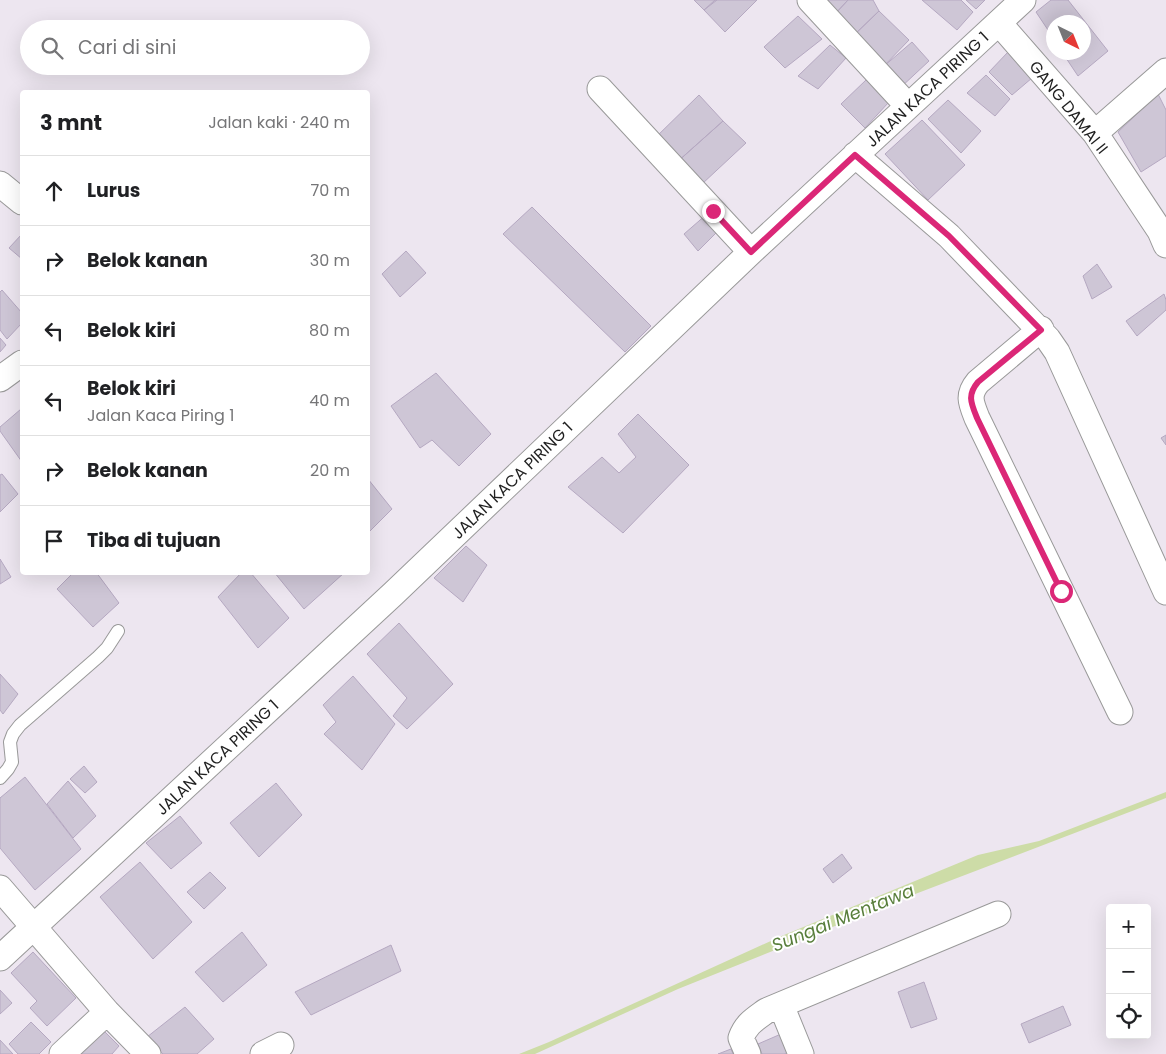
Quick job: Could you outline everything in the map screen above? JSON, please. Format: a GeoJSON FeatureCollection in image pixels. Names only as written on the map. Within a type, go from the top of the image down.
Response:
{"type":"FeatureCollection","features":[{"type":"Feature","properties":{"kind":"street"},"geometry":{"type":"LineString","coordinates":[[810,0],[908,106]]}},
{"type":"Feature","properties":{"kind":"street","name":"JALAN KACA PIRING 1"},"geometry":{"type":"LineString","coordinates":[[0,958],[393,594],[751,252],[1024,0]]}},
{"type":"Feature","properties":{"kind":"street","name":"GANG DAMAI II"},"geometry":{"type":"LineString","coordinates":[[999,23],[1095,133],[1164,235]]}},
{"type":"Feature","properties":{"kind":"street"},"geometry":{"type":"LineString","coordinates":[[1095,133],[1166,71]]}},
{"type":"Feature","properties":{"kind":"street"},"geometry":{"type":"LineString","coordinates":[[600,89],[751,252]]}},
{"type":"Feature","properties":{"kind":"street"},"geometry":{"type":"LineString","coordinates":[[855,155],[949,236],[1041,330],[1057,352],[1166,592]]}},
{"type":"Feature","properties":{"kind":"street"},"geometry":{"type":"LineString","coordinates":[[0,184],[20,200]]}},
{"type":"Feature","properties":{"kind":"street"},"geometry":{"type":"LineString","coordinates":[[1041,330],[978,382],[973,388],[971,399],[977,418],[1120,712]]}},
{"type":"Feature","properties":{"kind":"street"},"geometry":{"type":"LineString","coordinates":[[0,379],[20,364]]}},
{"type":"Feature","properties":{"kind":"street"},"geometry":{"type":"LineString","coordinates":[[0,888],[107,1012],[148,1054]]}},
{"type":"Feature","properties":{"kind":"street"},"geometry":{"type":"LineString","coordinates":[[748,1054],[740,1038],[743,1030],[750,1022],[766,1011],[998,914]]}},
{"type":"Feature","properties":{"kind":"street"},"geometry":{"type":"LineString","coordinates":[[781,1005],[802,1054]]}},
{"type":"Feature","properties":{"kind":"street"},"geometry":{"type":"LineString","coordinates":[[62,1054],[107,1012]]}},
{"type":"Feature","properties":{"kind":"lane"},"geometry":{"type":"LineString","coordinates":[[0,778],[8,770],[12,762],[10,742],[20,725],[98,657],[107,648],[118,631]]}},
{"type":"Feature","properties":{"kind":"water","name":"Sungai Mentawa"},"geometry":{"type":"Polygon","coordinates":[[[1166,792],[1166,798],[910,896],[678,989],[535,1054],[519,1054],[784,935],[978,855],[1039,841],[1166,792]]]}},
{"type":"Feature","properties":{"kind":"building"},"geometry":{"type":"Polygon","coordinates":[[[694,0],[717,0],[704,10],[694,0]]]}},
{"type":"Feature","properties":{"kind":"building"},"geometry":{"type":"Polygon","coordinates":[[[715,0],[757,0],[725,32],[704,10],[715,0]]]}},
{"type":"Feature","properties":{"kind":"building"},"geometry":{"type":"Polygon","coordinates":[[[823,0],[848,0],[835,14],[823,0]]]}},
{"type":"Feature","properties":{"kind":"building"},"geometry":{"type":"Polygon","coordinates":[[[848,0],[873,0],[879,11],[852,37],[835,14],[848,0]]]}},
{"type":"Feature","properties":{"kind":"building"},"geometry":{"type":"Polygon","coordinates":[[[922,0],[961,0],[973,12],[957,30],[922,0]]]}},
{"type":"Feature","properties":{"kind":"building"},"geometry":{"type":"Polygon","coordinates":[[[966,0],[985,0],[976,9],[966,0]]]}},
{"type":"Feature","properties":{"kind":"building"},"geometry":{"type":"Polygon","coordinates":[[[1051,0],[1068,0],[1080,15],[1046,15],[1046,27],[1036,12],[1051,0]]]}},
{"type":"Feature","properties":{"kind":"building"},"geometry":{"type":"Polygon","coordinates":[[[879,11],[909,40],[883,67],[852,37],[879,11]]]}},
{"type":"Feature","properties":{"kind":"building"},"geometry":{"type":"Polygon","coordinates":[[[798,16],[822,39],[785,68],[764,47],[798,16]]]}},
{"type":"Feature","properties":{"kind":"building"},"geometry":{"type":"Polygon","coordinates":[[[1091,29],[1108,51],[1078,76],[1067,60],[1091,60],[1091,29]]]}},
{"type":"Feature","properties":{"kind":"building"},"geometry":{"type":"Polygon","coordinates":[[[912,42],[929,61],[900,88],[883,67],[912,42]]]}},
{"type":"Feature","properties":{"kind":"building"},"geometry":{"type":"Polygon","coordinates":[[[830,45],[846,58],[818,89],[798,76],[830,45]]]}},
{"type":"Feature","properties":{"kind":"building"},"geometry":{"type":"Polygon","coordinates":[[[1008,52],[1032,78],[1012,95],[989,72],[1008,52]]]}},
{"type":"Feature","properties":{"kind":"building"},"geometry":{"type":"Polygon","coordinates":[[[986,75],[1010,99],[995,116],[967,93],[986,75]]]}},
{"type":"Feature","properties":{"kind":"building"},"geometry":{"type":"Polygon","coordinates":[[[866,80],[889,102],[865,128],[841,104],[866,80]]]}},
{"type":"Feature","properties":{"kind":"building"},"geometry":{"type":"Polygon","coordinates":[[[1158,94],[1166,110],[1166,156],[1141,172],[1118,132],[1158,94]]]}},
{"type":"Feature","properties":{"kind":"building"},"geometry":{"type":"Polygon","coordinates":[[[699,95],[723,121],[676,163],[654,139],[699,95]]]}},
{"type":"Feature","properties":{"kind":"building"},"geometry":{"type":"Polygon","coordinates":[[[948,100],[981,131],[961,153],[928,119],[948,100]]]}},
{"type":"Feature","properties":{"kind":"building"},"geometry":{"type":"Polygon","coordinates":[[[922,120],[965,165],[928,200],[885,154],[922,120]]]}},
{"type":"Feature","properties":{"kind":"building"},"geometry":{"type":"Polygon","coordinates":[[[723,121],[746,143],[702,184],[676,163],[723,121]]]}},
{"type":"Feature","properties":{"kind":"building"},"geometry":{"type":"Polygon","coordinates":[[[532,207],[651,326],[625,352],[503,234],[532,207]]]}},
{"type":"Feature","properties":{"kind":"building"},"geometry":{"type":"Polygon","coordinates":[[[707,214],[720,229],[698,251],[684,234],[707,214]]]}},
{"type":"Feature","properties":{"kind":"building"},"geometry":{"type":"Polygon","coordinates":[[[20,236],[20,257],[9,248],[20,236]]]}},
{"type":"Feature","properties":{"kind":"building"},"geometry":{"type":"Polygon","coordinates":[[[406,251],[426,273],[400,297],[382,274],[406,251]]]}},
{"type":"Feature","properties":{"kind":"building"},"geometry":{"type":"Polygon","coordinates":[[[1097,264],[1112,287],[1092,299],[1083,276],[1097,264]]]}},
{"type":"Feature","properties":{"kind":"building"},"geometry":{"type":"Polygon","coordinates":[[[2,290],[20,311],[20,325],[7,339],[0,330],[0,292],[2,290]]]}},
{"type":"Feature","properties":{"kind":"building"},"geometry":{"type":"Polygon","coordinates":[[[1164,294],[1166,310],[1137,336],[1126,321],[1164,294]]]}},
{"type":"Feature","properties":{"kind":"building"},"geometry":{"type":"Polygon","coordinates":[[[0,338],[6,345],[0,352],[0,338]]]}},
{"type":"Feature","properties":{"kind":"building"},"geometry":{"type":"Polygon","coordinates":[[[436,373],[491,434],[459,466],[432,440],[420,448],[391,406],[436,373]]]}},
{"type":"Feature","properties":{"kind":"building"},"geometry":{"type":"Polygon","coordinates":[[[20,410],[20,459],[0,431],[0,427],[20,410]]]}},
{"type":"Feature","properties":{"kind":"building"},"geometry":{"type":"Polygon","coordinates":[[[638,414],[689,465],[623,533],[568,487],[602,457],[619,473],[636,457],[618,434],[638,414]]]}},
{"type":"Feature","properties":{"kind":"building"},"geometry":{"type":"Polygon","coordinates":[[[1166,435],[1166,445],[1161,438],[1166,435]]]}},
{"type":"Feature","properties":{"kind":"building"},"geometry":{"type":"Polygon","coordinates":[[[2,474],[18,494],[0,512],[0,475],[2,474]]]}},
{"type":"Feature","properties":{"kind":"building"},"geometry":{"type":"Polygon","coordinates":[[[370,482],[392,509],[370,531],[370,482]]]}},
{"type":"Feature","properties":{"kind":"building"},"geometry":{"type":"Polygon","coordinates":[[[466,546],[487,565],[463,602],[434,578],[466,546]]]}},
{"type":"Feature","properties":{"kind":"building"},"geometry":{"type":"Polygon","coordinates":[[[0,559],[11,577],[0,584],[0,559]]]}},
{"type":"Feature","properties":{"kind":"building"},"geometry":{"type":"Polygon","coordinates":[[[71,575],[98,575],[119,603],[93,627],[57,589],[71,575]]]}},
{"type":"Feature","properties":{"kind":"building"},"geometry":{"type":"Polygon","coordinates":[[[239,575],[253,575],[289,618],[258,648],[218,597],[239,575]]]}},
{"type":"Feature","properties":{"kind":"building"},"geometry":{"type":"Polygon","coordinates":[[[276,575],[342,575],[304,609],[276,575]]]}},
{"type":"Feature","properties":{"kind":"building"},"geometry":{"type":"Polygon","coordinates":[[[399,623],[453,684],[407,729],[393,716],[407,698],[367,654],[399,623]]]}},
{"type":"Feature","properties":{"kind":"building"},"geometry":{"type":"Polygon","coordinates":[[[0,674],[18,694],[3,714],[0,710],[0,674]]]}},
{"type":"Feature","properties":{"kind":"building"},"geometry":{"type":"Polygon","coordinates":[[[353,676],[395,724],[362,770],[324,734],[336,722],[323,705],[353,676]]]}},
{"type":"Feature","properties":{"kind":"building"},"geometry":{"type":"Polygon","coordinates":[[[84,766],[97,782],[85,793],[70,779],[84,766]]]}},
{"type":"Feature","properties":{"kind":"building"},"geometry":{"type":"Polygon","coordinates":[[[25,777],[81,849],[35,890],[0,848],[0,798],[25,777]]]}},
{"type":"Feature","properties":{"kind":"building"},"geometry":{"type":"Polygon","coordinates":[[[68,781],[96,816],[73,838],[47,804],[68,781]]]}},
{"type":"Feature","properties":{"kind":"building"},"geometry":{"type":"Polygon","coordinates":[[[276,783],[302,815],[259,857],[230,823],[276,783]]]}},
{"type":"Feature","properties":{"kind":"building"},"geometry":{"type":"Polygon","coordinates":[[[180,816],[202,843],[171,869],[146,843],[180,816]]]}},
{"type":"Feature","properties":{"kind":"building"},"geometry":{"type":"Polygon","coordinates":[[[842,854],[852,868],[833,883],[823,869],[842,854]]]}},
{"type":"Feature","properties":{"kind":"building"},"geometry":{"type":"Polygon","coordinates":[[[140,862],[192,922],[153,959],[100,897],[140,862]]]}},
{"type":"Feature","properties":{"kind":"building"},"geometry":{"type":"Polygon","coordinates":[[[210,872],[226,888],[204,909],[187,892],[210,872]]]}},
{"type":"Feature","properties":{"kind":"building"},"geometry":{"type":"Polygon","coordinates":[[[242,932],[267,965],[223,1002],[195,972],[242,932]]]}},
{"type":"Feature","properties":{"kind":"building"},"geometry":{"type":"Polygon","coordinates":[[[391,945],[401,971],[311,1015],[295,992],[391,945]]]}},
{"type":"Feature","properties":{"kind":"building"},"geometry":{"type":"Polygon","coordinates":[[[33,952],[76,998],[47,1026],[30,1008],[37,1001],[11,973],[33,952]]]}},
{"type":"Feature","properties":{"kind":"building"},"geometry":{"type":"Polygon","coordinates":[[[924,982],[937,1019],[911,1028],[898,992],[924,982]]]}},
{"type":"Feature","properties":{"kind":"building"},"geometry":{"type":"Polygon","coordinates":[[[0,990],[12,1003],[0,1014],[0,990]]]}},
{"type":"Feature","properties":{"kind":"building"},"geometry":{"type":"Polygon","coordinates":[[[1063,1006],[1071,1025],[1029,1043],[1021,1024],[1063,1006]]]}},
{"type":"Feature","properties":{"kind":"building"},"geometry":{"type":"Polygon","coordinates":[[[185,1007],[214,1039],[197,1054],[163,1054],[147,1037],[185,1007]]]}},
{"type":"Feature","properties":{"kind":"building"},"geometry":{"type":"Polygon","coordinates":[[[31,1022],[51,1042],[39,1054],[18,1054],[9,1044],[31,1022]]]}},
{"type":"Feature","properties":{"kind":"building"},"geometry":{"type":"Polygon","coordinates":[[[100,1027],[119,1046],[112,1054],[74,1054],[100,1027]]]}},
{"type":"Feature","properties":{"kind":"building"},"geometry":{"type":"Polygon","coordinates":[[[781,1034],[789,1052],[784,1054],[762,1054],[758,1044],[781,1034]]]}},
{"type":"Feature","properties":{"kind":"building"},"geometry":{"type":"Polygon","coordinates":[[[0,1040],[13,1054],[0,1054],[0,1040]]]}},
{"type":"Feature","properties":{"kind":"building"},"geometry":{"type":"Polygon","coordinates":[[[731,1049],[733,1054],[718,1054],[731,1049]]]}},
{"type":"Feature","properties":{"kind":"route"},"geometry":{"type":"LineString","coordinates":[[713,211],[751,252],[855,155],[932,220],[972,258],[1041,330],[978,382],[973,388],[971,399],[977,418],[1061,591]]}}]}
